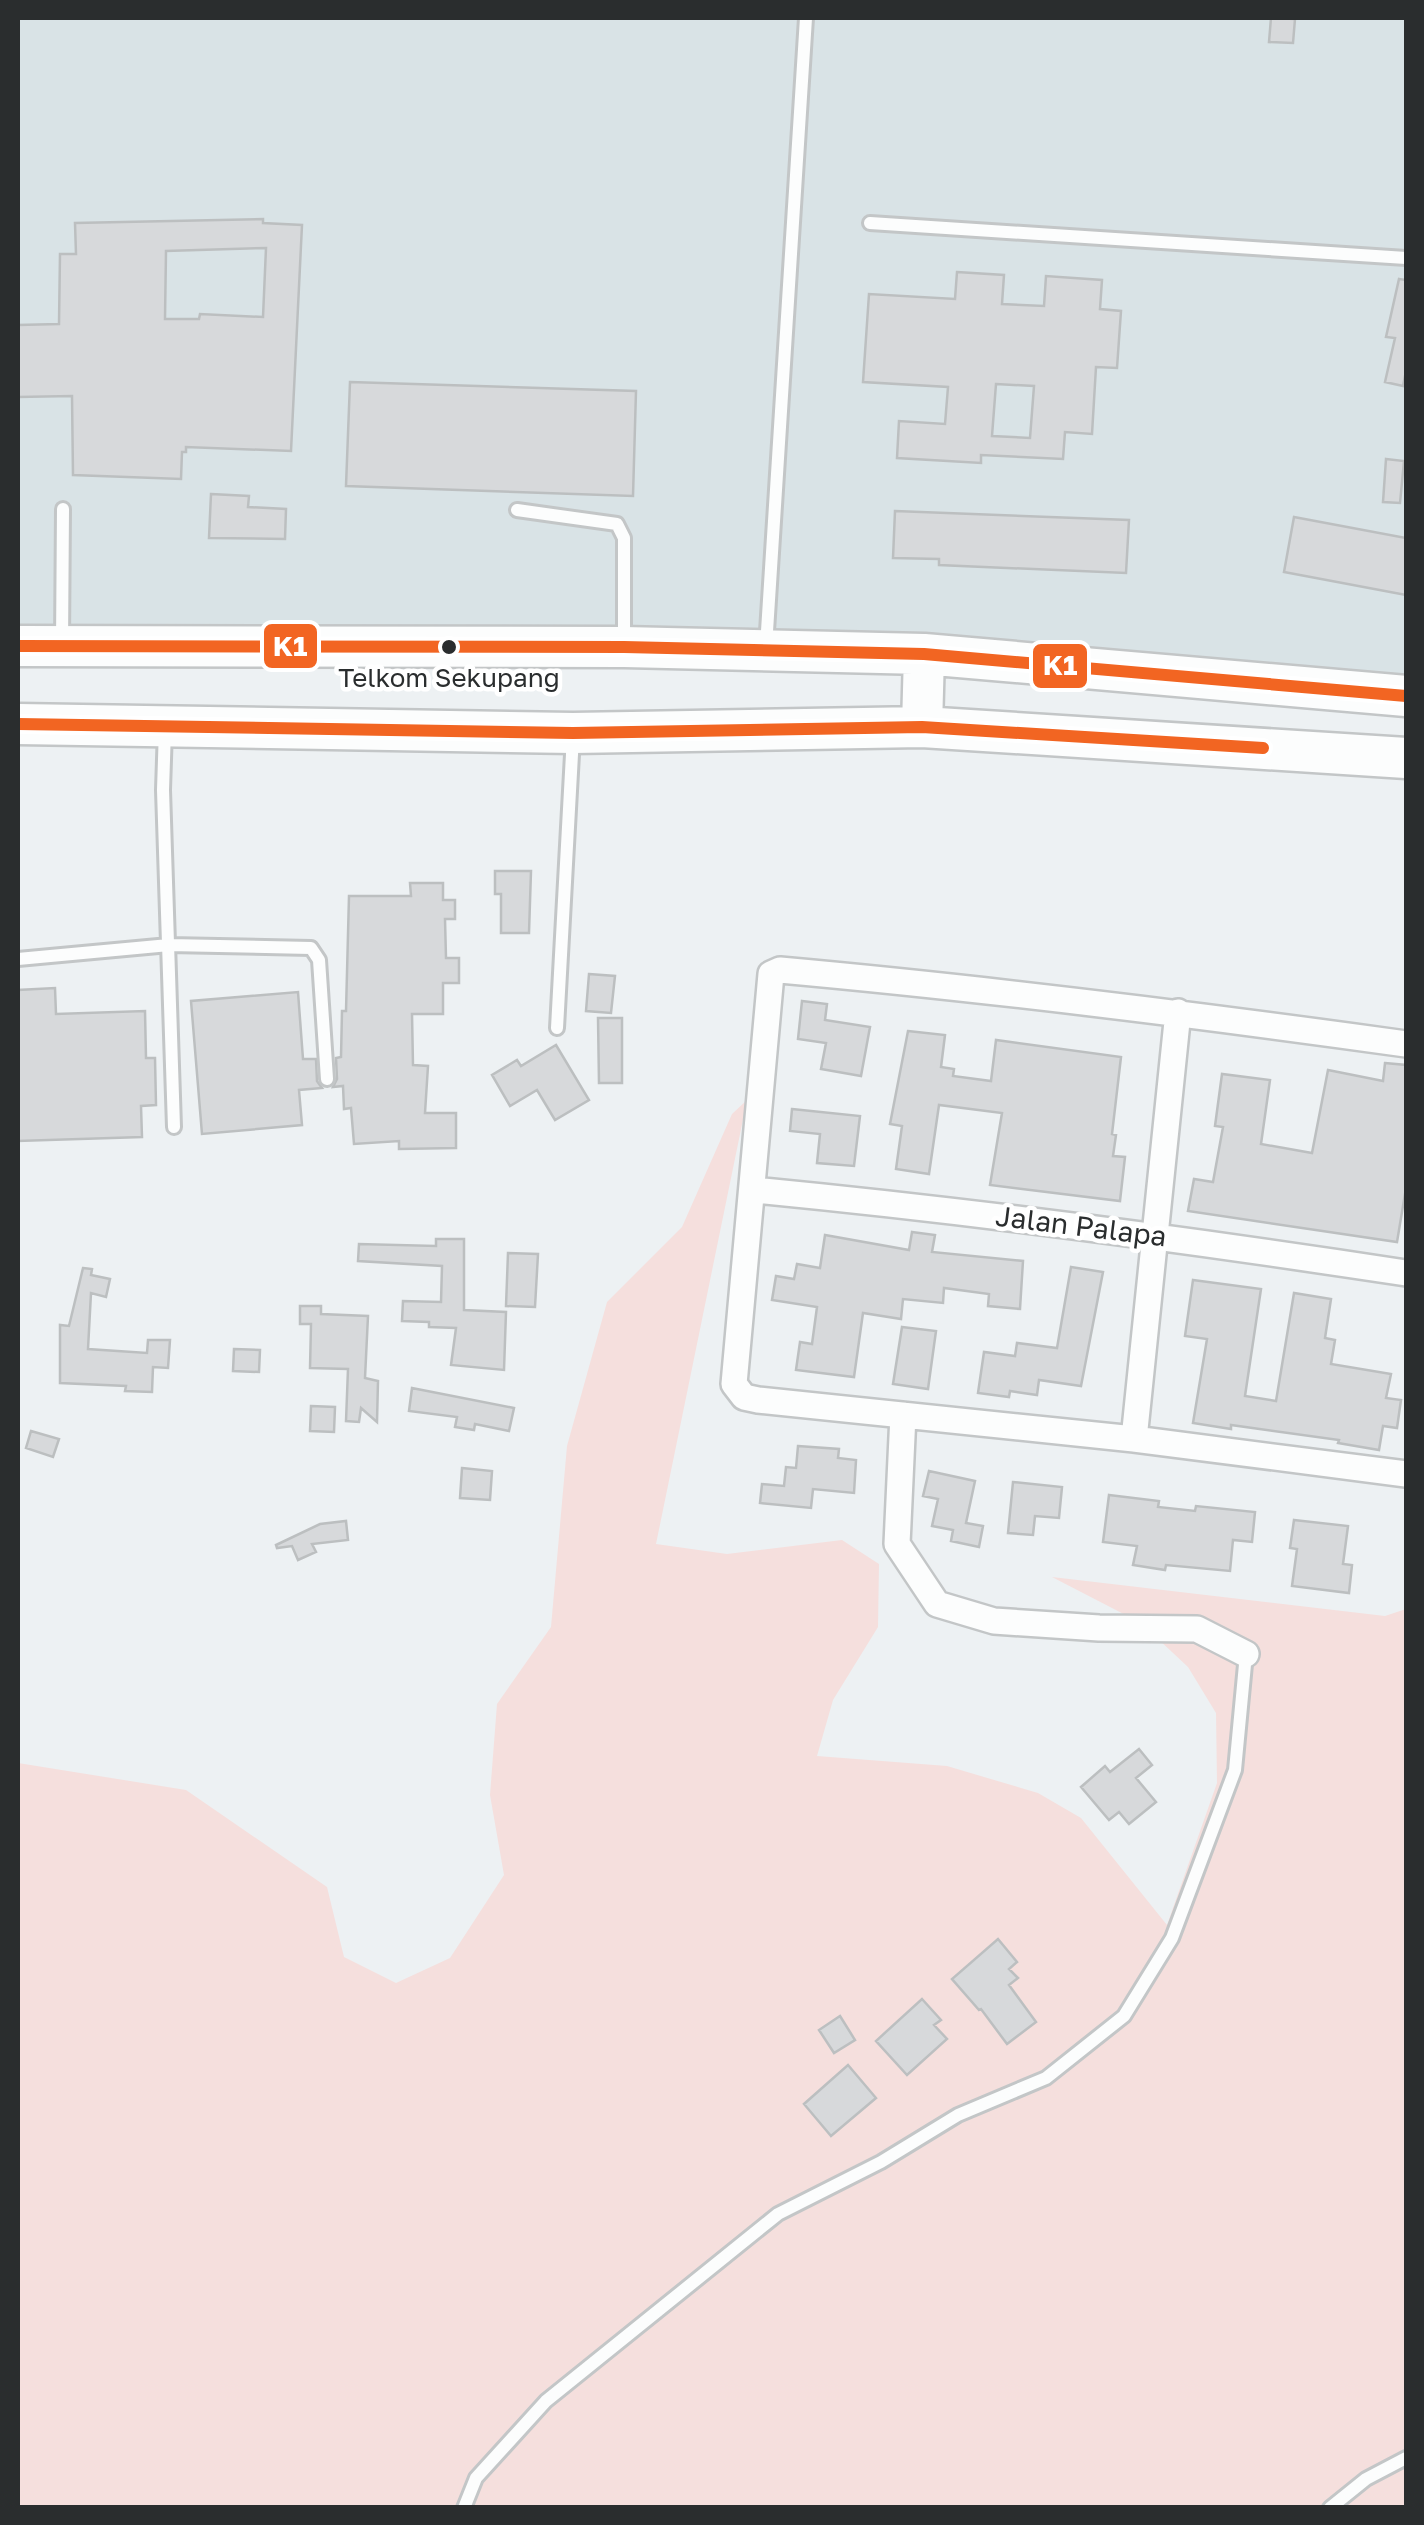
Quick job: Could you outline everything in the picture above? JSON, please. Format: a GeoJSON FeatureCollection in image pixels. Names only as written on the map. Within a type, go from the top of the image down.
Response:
{"type":"FeatureCollection","features":[{"type":"Feature","properties":{"kind":"highway"},"geometry":{"type":"LineString","coordinates":[[18,646],[624,647],[924,654],[1406,696]]}},
{"type":"Feature","properties":{"kind":"highway"},"geometry":{"type":"LineString","coordinates":[[922,727],[924,654]]}},
{"type":"Feature","properties":{"kind":"highway"},"geometry":{"type":"LineString","coordinates":[[18,724],[573,734],[922,727],[1406,758]]}},
{"type":"Feature","properties":{"kind":"street"},"geometry":{"type":"LineString","coordinates":[[1406,1044],[963,986],[780,970],[771,974],[734,1384],[744,1397],[758,1400],[1406,1474]]}},
{"type":"Feature","properties":{"kind":"street"},"geometry":{"type":"LineString","coordinates":[[1134,1440],[1178,1012]]}},
{"type":"Feature","properties":{"kind":"street","name":"Jalan Palapa"},"geometry":{"type":"LineString","coordinates":[[754,1190],[1157,1235],[1406,1273]]}},
{"type":"Feature","properties":{"kind":"street"},"geometry":{"type":"LineString","coordinates":[[903,1415],[897,1544],[938,1604],[994,1622],[1197,1630],[1246,1654]]}},
{"type":"Feature","properties":{"kind":"lane"},"geometry":{"type":"LineString","coordinates":[[766,650],[806,18]]}},
{"type":"Feature","properties":{"kind":"lane"},"geometry":{"type":"LineString","coordinates":[[870,223],[1406,258]]}},
{"type":"Feature","properties":{"kind":"lane"},"geometry":{"type":"LineString","coordinates":[[62,646],[63,509]]}},
{"type":"Feature","properties":{"kind":"lane"},"geometry":{"type":"LineString","coordinates":[[518,510],[617,524],[624,538],[624,647]]}},
{"type":"Feature","properties":{"kind":"lane"},"geometry":{"type":"LineString","coordinates":[[166,727],[163,790],[174,1127]]}},
{"type":"Feature","properties":{"kind":"lane"},"geometry":{"type":"LineString","coordinates":[[558,1028],[573,734]]}},
{"type":"Feature","properties":{"kind":"lane"},"geometry":{"type":"LineString","coordinates":[[18,959],[169,945],[311,948],[317,952],[326,1079]]}},
{"type":"Feature","properties":{"kind":"lane"},"geometry":{"type":"LineString","coordinates":[[464,2508],[476,2478],[546,2401],[778,2214],[882,2162],[958,2115],[1046,2078],[1124,2016],[1172,1938],[1235,1770],[1246,1654]]}},
{"type":"Feature","properties":{"kind":"lane"},"geometry":{"type":"LineString","coordinates":[[1330,2508],[1366,2479],[1406,2458]]}},
{"type":"Feature","properties":{"kind":"shaded area"},"geometry":{"type":"Polygon","coordinates":[[[18,18],[1406,18],[1406,679],[1364,672],[855,635],[18,638],[18,18]]]}},
{"type":"Feature","properties":{"kind":"shaded area"},"geometry":{"type":"Polygon","coordinates":[[[747,1100],[656,1544],[727,1554],[842,1540],[879,1564],[878,1627],[833,1700],[817,1756],[947,1766],[1038,1793],[1081,1818],[1167,1925],[1217,1783],[1216,1713],[1188,1667],[1141,1623],[1052,1577],[1385,1616],[1406,1609],[1406,2507],[18,2507],[18,1763],[186,1790],[327,1887],[344,1957],[396,1983],[450,1958],[504,1875],[490,1795],[497,1704],[551,1627],[567,1446],[607,1302],[682,1227],[732,1114],[747,1100]]]}},
{"type":"Feature","properties":{"kind":"building"},"geometry":{"type":"Polygon","coordinates":[[[1271,18],[1295,19],[1293,43],[1269,42],[1271,18]]]}},
{"type":"Feature","properties":{"kind":"building"},"geometry":{"type":"Polygon","coordinates":[[[263,219],[263,223],[302,225],[291,451],[186,447],[186,452],[182,452],[181,479],[73,475],[72,396],[18,397],[18,325],[59,324],[60,254],[76,254],[75,223],[263,219]],[[266,248],[166,251],[165,319],[199,319],[200,314],[263,317],[266,248]]]}},
{"type":"Feature","properties":{"kind":"building"},"geometry":{"type":"Polygon","coordinates":[[[957,272],[1004,275],[1002,304],[1044,306],[1046,276],[1102,280],[1100,309],[1121,311],[1117,368],[1096,367],[1092,434],[1065,432],[1063,459],[981,455],[981,463],[897,458],[899,421],[945,424],[948,387],[863,382],[869,294],[955,299],[957,272]],[[996,384],[992,436],[1030,438],[1034,386],[996,384]]]}},
{"type":"Feature","properties":{"kind":"building"},"geometry":{"type":"Polygon","coordinates":[[[1399,279],[1406,280],[1403,386],[1385,382],[1395,338],[1386,337],[1399,279]]]}},
{"type":"Feature","properties":{"kind":"building"},"geometry":{"type":"Polygon","coordinates":[[[350,382],[636,391],[633,496],[346,486],[350,382]]]}},
{"type":"Feature","properties":{"kind":"building"},"geometry":{"type":"Polygon","coordinates":[[[1386,459],[1404,461],[1400,503],[1383,502],[1386,459]]]}},
{"type":"Feature","properties":{"kind":"building"},"geometry":{"type":"Polygon","coordinates":[[[211,494],[249,496],[248,507],[286,509],[285,539],[209,538],[211,494]]]}},
{"type":"Feature","properties":{"kind":"building"},"geometry":{"type":"Polygon","coordinates":[[[895,511],[1129,520],[1126,573],[939,565],[939,559],[893,558],[895,511]]]}},
{"type":"Feature","properties":{"kind":"building"},"geometry":{"type":"Polygon","coordinates":[[[1294,517],[1406,538],[1406,595],[1284,572],[1294,517]]]}},
{"type":"Feature","properties":{"kind":"building"},"geometry":{"type":"Polygon","coordinates":[[[495,871],[531,871],[529,933],[501,933],[501,894],[495,894],[495,871]]]}},
{"type":"Feature","properties":{"kind":"building"},"geometry":{"type":"Polygon","coordinates":[[[410,883],[443,883],[443,900],[455,900],[455,919],[445,919],[446,958],[459,958],[459,983],[443,983],[443,1014],[412,1014],[413,1065],[428,1066],[425,1113],[456,1113],[456,1148],[399,1149],[399,1141],[354,1144],[351,1108],[344,1109],[343,1086],[333,1087],[337,1079],[336,1058],[341,1057],[342,1011],[346,1011],[349,896],[411,896],[410,883]]]}},
{"type":"Feature","properties":{"kind":"building"},"geometry":{"type":"Polygon","coordinates":[[[589,974],[615,976],[611,1013],[586,1011],[589,974]]]}},
{"type":"Feature","properties":{"kind":"building"},"geometry":{"type":"Polygon","coordinates":[[[55,988],[56,1014],[145,1011],[146,1058],[155,1058],[156,1105],[141,1106],[142,1137],[18,1141],[18,990],[55,988]]]}},
{"type":"Feature","properties":{"kind":"building"},"geometry":{"type":"Polygon","coordinates":[[[298,992],[303,1059],[316,1059],[317,1081],[322,1088],[299,1090],[302,1125],[202,1134],[191,1001],[298,992]]]}},
{"type":"Feature","properties":{"kind":"building"},"geometry":{"type":"Polygon","coordinates":[[[802,1001],[827,1004],[825,1020],[870,1027],[861,1076],[821,1069],[826,1043],[798,1039],[802,1001]]]}},
{"type":"Feature","properties":{"kind":"building"},"geometry":{"type":"Polygon","coordinates":[[[598,1018],[622,1018],[622,1083],[599,1083],[598,1018]]]}},
{"type":"Feature","properties":{"kind":"building"},"geometry":{"type":"Polygon","coordinates":[[[908,1031],[945,1035],[941,1067],[954,1069],[953,1076],[991,1081],[996,1040],[1121,1057],[1112,1134],[1116,1135],[1113,1156],[1125,1157],[1120,1201],[990,1185],[1002,1113],[939,1105],[929,1174],[896,1169],[902,1126],[890,1124],[908,1031]]]}},
{"type":"Feature","properties":{"kind":"building"},"geometry":{"type":"Polygon","coordinates":[[[556,1045],[589,1100],[555,1120],[537,1090],[510,1106],[492,1075],[517,1060],[521,1066],[556,1045]]]}},
{"type":"Feature","properties":{"kind":"building"},"geometry":{"type":"Polygon","coordinates":[[[1385,1063],[1406,1065],[1406,1188],[1397,1242],[1188,1211],[1194,1179],[1213,1182],[1223,1127],[1215,1126],[1222,1074],[1270,1080],[1261,1144],[1312,1153],[1328,1070],[1383,1081],[1385,1063]]]}},
{"type":"Feature","properties":{"kind":"building"},"geometry":{"type":"Polygon","coordinates":[[[792,1109],[860,1116],[854,1166],[817,1163],[820,1134],[790,1131],[792,1109]]]}},
{"type":"Feature","properties":{"kind":"building"},"geometry":{"type":"Polygon","coordinates":[[[912,1232],[935,1235],[932,1252],[1023,1261],[1020,1309],[988,1306],[989,1294],[944,1288],[943,1303],[903,1299],[901,1319],[863,1313],[854,1377],[796,1370],[800,1342],[812,1344],[817,1307],[772,1300],[776,1276],[794,1279],[797,1264],[820,1268],[825,1235],[909,1250],[912,1232]]]}},
{"type":"Feature","properties":{"kind":"building"},"geometry":{"type":"Polygon","coordinates":[[[436,1239],[464,1239],[464,1310],[506,1312],[504,1370],[451,1365],[456,1328],[402,1321],[403,1301],[441,1302],[442,1266],[358,1261],[359,1244],[436,1246],[436,1239]]]}},
{"type":"Feature","properties":{"kind":"building"},"geometry":{"type":"Polygon","coordinates":[[[508,1253],[538,1254],[535,1307],[506,1306],[508,1253]]]}},
{"type":"Feature","properties":{"kind":"building"},"geometry":{"type":"Polygon","coordinates":[[[1071,1267],[1103,1272],[1081,1386],[1039,1380],[1037,1395],[1010,1391],[1009,1397],[978,1393],[984,1352],[1015,1356],[1017,1343],[1057,1348],[1071,1267]]]}},
{"type":"Feature","properties":{"kind":"building"},"geometry":{"type":"Polygon","coordinates":[[[83,1268],[92,1269],[91,1275],[110,1279],[106,1297],[91,1293],[88,1349],[147,1353],[148,1340],[170,1340],[168,1368],[153,1367],[152,1392],[125,1391],[126,1386],[60,1383],[60,1325],[69,1326],[83,1268]]]}},
{"type":"Feature","properties":{"kind":"building"},"geometry":{"type":"Polygon","coordinates":[[[1193,1280],[1261,1289],[1245,1396],[1276,1401],[1294,1293],[1331,1299],[1325,1338],[1335,1340],[1331,1364],[1391,1374],[1386,1398],[1401,1400],[1397,1428],[1383,1426],[1379,1450],[1338,1443],[1339,1440],[1193,1423],[1207,1339],[1185,1336],[1193,1280]]]}},
{"type":"Feature","properties":{"kind":"building"},"geometry":{"type":"Polygon","coordinates":[[[300,1306],[321,1306],[321,1314],[368,1316],[365,1378],[378,1381],[377,1422],[361,1408],[359,1422],[346,1421],[348,1369],[310,1368],[311,1324],[300,1324],[300,1306]]]}},
{"type":"Feature","properties":{"kind":"building"},"geometry":{"type":"Polygon","coordinates":[[[902,1327],[936,1331],[928,1389],[893,1384],[902,1327]]]}},
{"type":"Feature","properties":{"kind":"building"},"geometry":{"type":"Polygon","coordinates":[[[234,1349],[260,1350],[259,1372],[233,1371],[234,1349]]]}},
{"type":"Feature","properties":{"kind":"building"},"geometry":{"type":"Polygon","coordinates":[[[412,1388],[514,1408],[509,1431],[475,1424],[474,1430],[455,1427],[457,1417],[409,1411],[412,1388]]]}},
{"type":"Feature","properties":{"kind":"building"},"geometry":{"type":"Polygon","coordinates":[[[311,1406],[335,1407],[334,1432],[310,1431],[311,1406]]]}},
{"type":"Feature","properties":{"kind":"building"},"geometry":{"type":"Polygon","coordinates":[[[31,1431],[59,1439],[53,1457],[26,1448],[31,1431]]]}},
{"type":"Feature","properties":{"kind":"building"},"geometry":{"type":"Polygon","coordinates":[[[798,1446],[839,1449],[838,1458],[856,1460],[854,1493],[813,1489],[811,1508],[760,1503],[762,1484],[784,1486],[786,1467],[796,1468],[798,1446]]]}},
{"type":"Feature","properties":{"kind":"building"},"geometry":{"type":"Polygon","coordinates":[[[462,1468],[492,1471],[490,1500],[460,1498],[462,1468]]]}},
{"type":"Feature","properties":{"kind":"building"},"geometry":{"type":"Polygon","coordinates":[[[929,1471],[975,1481],[966,1523],[983,1526],[979,1547],[951,1541],[953,1530],[932,1526],[938,1499],[923,1496],[929,1471]]]}},
{"type":"Feature","properties":{"kind":"building"},"geometry":{"type":"Polygon","coordinates":[[[1013,1482],[1062,1487],[1059,1518],[1035,1516],[1033,1535],[1008,1533],[1013,1482]]]}},
{"type":"Feature","properties":{"kind":"building"},"geometry":{"type":"Polygon","coordinates":[[[1109,1495],[1159,1501],[1158,1507],[1255,1512],[1252,1542],[1233,1540],[1230,1571],[1166,1565],[1165,1570],[1133,1565],[1137,1546],[1103,1542],[1109,1495]]]}},
{"type":"Feature","properties":{"kind":"building"},"geometry":{"type":"Polygon","coordinates":[[[1294,1520],[1348,1526],[1343,1564],[1352,1565],[1349,1593],[1292,1586],[1297,1549],[1290,1548],[1294,1520]]]}},
{"type":"Feature","properties":{"kind":"building"},"geometry":{"type":"Polygon","coordinates":[[[346,1521],[348,1540],[312,1544],[316,1552],[298,1560],[292,1546],[277,1548],[276,1545],[320,1524],[346,1521]]]}},
{"type":"Feature","properties":{"kind":"building"},"geometry":{"type":"Polygon","coordinates":[[[1139,1749],[1152,1765],[1136,1778],[1156,1802],[1129,1824],[1119,1812],[1109,1820],[1081,1787],[1105,1766],[1110,1772],[1139,1749]]]}},
{"type":"Feature","properties":{"kind":"building"},"geometry":{"type":"Polygon","coordinates":[[[998,1939],[1017,1962],[1009,1969],[1018,1978],[1009,1985],[1036,2022],[1007,2044],[952,1979],[998,1939]]]}},
{"type":"Feature","properties":{"kind":"building"},"geometry":{"type":"Polygon","coordinates":[[[922,1999],[941,2020],[934,2025],[947,2039],[907,2075],[876,2041],[922,1999]]]}},
{"type":"Feature","properties":{"kind":"building"},"geometry":{"type":"Polygon","coordinates":[[[840,2016],[855,2040],[834,2053],[819,2030],[840,2016]]]}},
{"type":"Feature","properties":{"kind":"building"},"geometry":{"type":"Polygon","coordinates":[[[848,2065],[876,2098],[831,2136],[804,2104],[848,2065]]]}},
{"type":"Feature","properties":{"kind":"transit line","name":"K1"},"geometry":{"type":"LineString","coordinates":[[18,646],[624,647],[924,654],[1406,696]]}},
{"type":"Feature","properties":{"kind":"transit line","name":"K1"},"geometry":{"type":"LineString","coordinates":[[18,724],[573,733],[922,727],[1263,748]]}},
{"type":"Feature","properties":{"kind":"place","name":"Telkom Sekupang"},"geometry":{"type":"Point","coordinates":[449,647]}}]}
